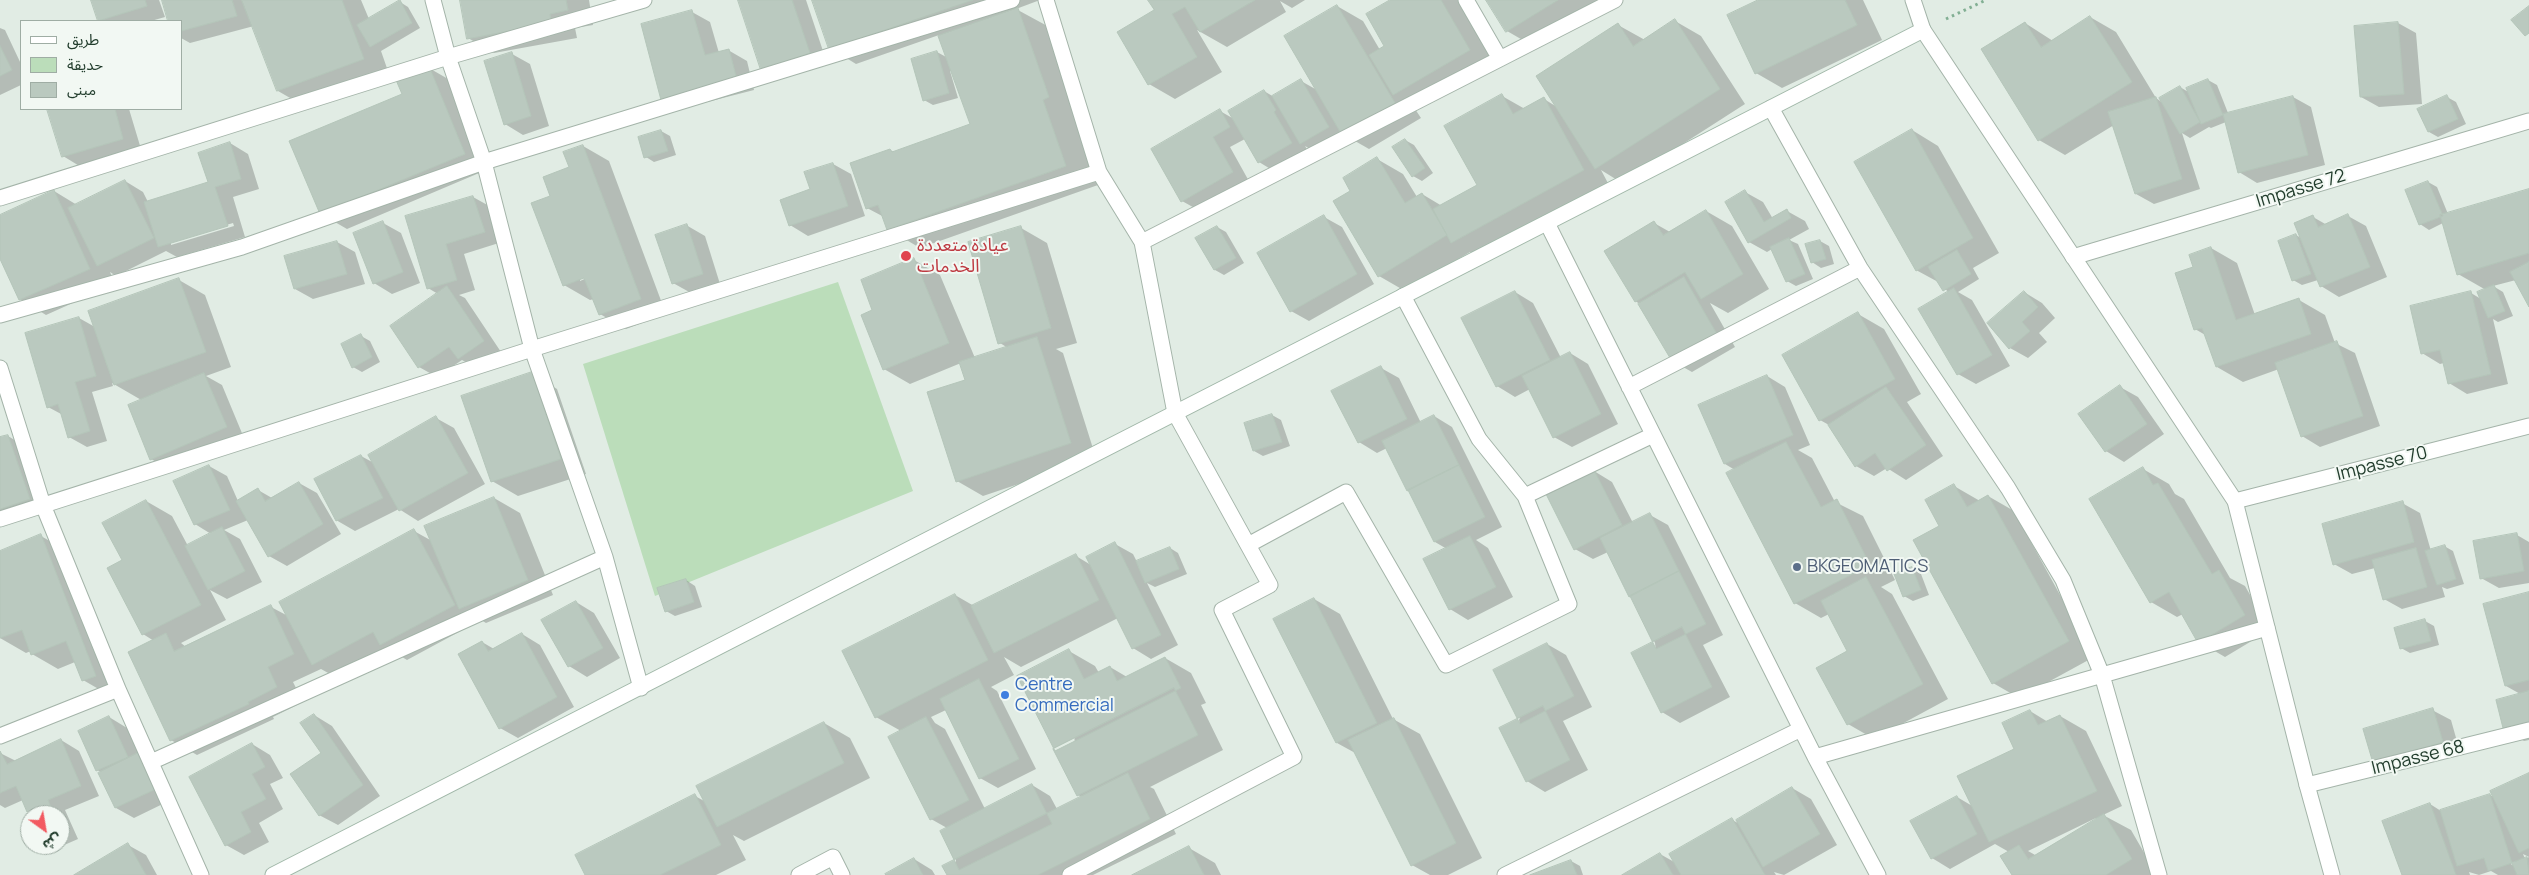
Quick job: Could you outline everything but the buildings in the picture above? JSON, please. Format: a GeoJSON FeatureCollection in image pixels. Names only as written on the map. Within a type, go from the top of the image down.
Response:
{"type":"FeatureCollection","features":[{"type":"Feature","properties":{"kind":"street"},"geometry":{"type":"LineString","coordinates":[[433,0],[448,57],[484,162],[532,348],[605,558],[641,688]]}},
{"type":"Feature","properties":{"kind":"street"},"geometry":{"type":"LineString","coordinates":[[0,198],[448,57],[644,0]]}},
{"type":"Feature","properties":{"kind":"street"},"geometry":{"type":"LineString","coordinates":[[0,314],[242,246],[484,162],[1012,0]]}},
{"type":"Feature","properties":{"kind":"street"},"geometry":{"type":"LineString","coordinates":[[1046,0],[1099,172],[1142,242],[1175,413],[1270,585],[1222,610],[1294,757],[1070,875]]}},
{"type":"Feature","properties":{"kind":"street"},"geometry":{"type":"LineString","coordinates":[[1466,0],[1500,60]]}},
{"type":"Feature","properties":{"kind":"street"},"geometry":{"type":"LineString","coordinates":[[1142,242],[1615,0]]}},
{"type":"Feature","properties":{"kind":"street"},"geometry":{"type":"LineString","coordinates":[[1913,0],[1924,30],[2235,501],[2307,785],[2332,875]]}},
{"type":"Feature","properties":{"kind":"street"},"geometry":{"type":"LineString","coordinates":[[273,875],[1924,30]]}},
{"type":"Feature","properties":{"kind":"street"},"geometry":{"type":"LineString","coordinates":[[1771,108],[1860,268],[2008,488],[2063,580],[2102,675],[2159,875]]}},
{"type":"Feature","properties":{"kind":"street","name":"Impasse 72"},"geometry":{"type":"LineString","coordinates":[[2073,257],[2529,121]]}},
{"type":"Feature","properties":{"kind":"street"},"geometry":{"type":"LineString","coordinates":[[0,519],[532,348],[1099,172]]}},
{"type":"Feature","properties":{"kind":"street"},"geometry":{"type":"LineString","coordinates":[[1547,223],[1815,757],[1878,875]]}},
{"type":"Feature","properties":{"kind":"street"},"geometry":{"type":"LineString","coordinates":[[1630,388],[1860,268]]}},
{"type":"Feature","properties":{"kind":"street"},"geometry":{"type":"LineString","coordinates":[[1248,545],[1346,492],[1446,665],[1569,604],[1525,496],[1479,439],[1403,296]]}},
{"type":"Feature","properties":{"kind":"street"},"geometry":{"type":"LineString","coordinates":[[0,368],[43,505],[118,689],[201,875]]}},
{"type":"Feature","properties":{"kind":"street","name":"Impasse 70"},"geometry":{"type":"LineString","coordinates":[[2235,501],[2529,426]]}},
{"type":"Feature","properties":{"kind":"street"},"geometry":{"type":"LineString","coordinates":[[1525,496],[1653,435]]}},
{"type":"Feature","properties":{"kind":"street"},"geometry":{"type":"LineString","coordinates":[[152,762],[605,558]]}},
{"type":"Feature","properties":{"kind":"street"},"geometry":{"type":"LineString","coordinates":[[1815,757],[2267,628]]}},
{"type":"Feature","properties":{"kind":"street"},"geometry":{"type":"LineString","coordinates":[[0,736],[118,689]]}},
{"type":"Feature","properties":{"kind":"street"},"geometry":{"type":"LineString","coordinates":[[1505,875],[1801,729]]}},
{"type":"Feature","properties":{"kind":"street","name":"Impasse 68"},"geometry":{"type":"LineString","coordinates":[[2307,785],[2529,730]]}},
{"type":"Feature","properties":{"kind":"street"},"geometry":{"type":"LineString","coordinates":[[799,875],[833,857],[842,875]]}},
{"type":"Feature","properties":{"kind":"path"},"geometry":{"type":"LineString","coordinates":[[1924,30],[1986,0]]}},
{"type":"Feature","properties":{"kind":"green space"},"geometry":{"type":"Polygon","coordinates":[[[838,282],[913,491],[655,596],[583,364],[838,282]]]}},
{"type":"Feature","properties":{"kind":"place","name":"عيادة متعددة الخدمات"},"geometry":{"type":"Point","coordinates":[906,256]}},
{"type":"Feature","properties":{"kind":"place","name":"BKGEOMATICS"},"geometry":{"type":"Point","coordinates":[1797,567]}},
{"type":"Feature","properties":{"kind":"place","name":"Centre Commercial"},"geometry":{"type":"Point","coordinates":[1005,695]}}]}
